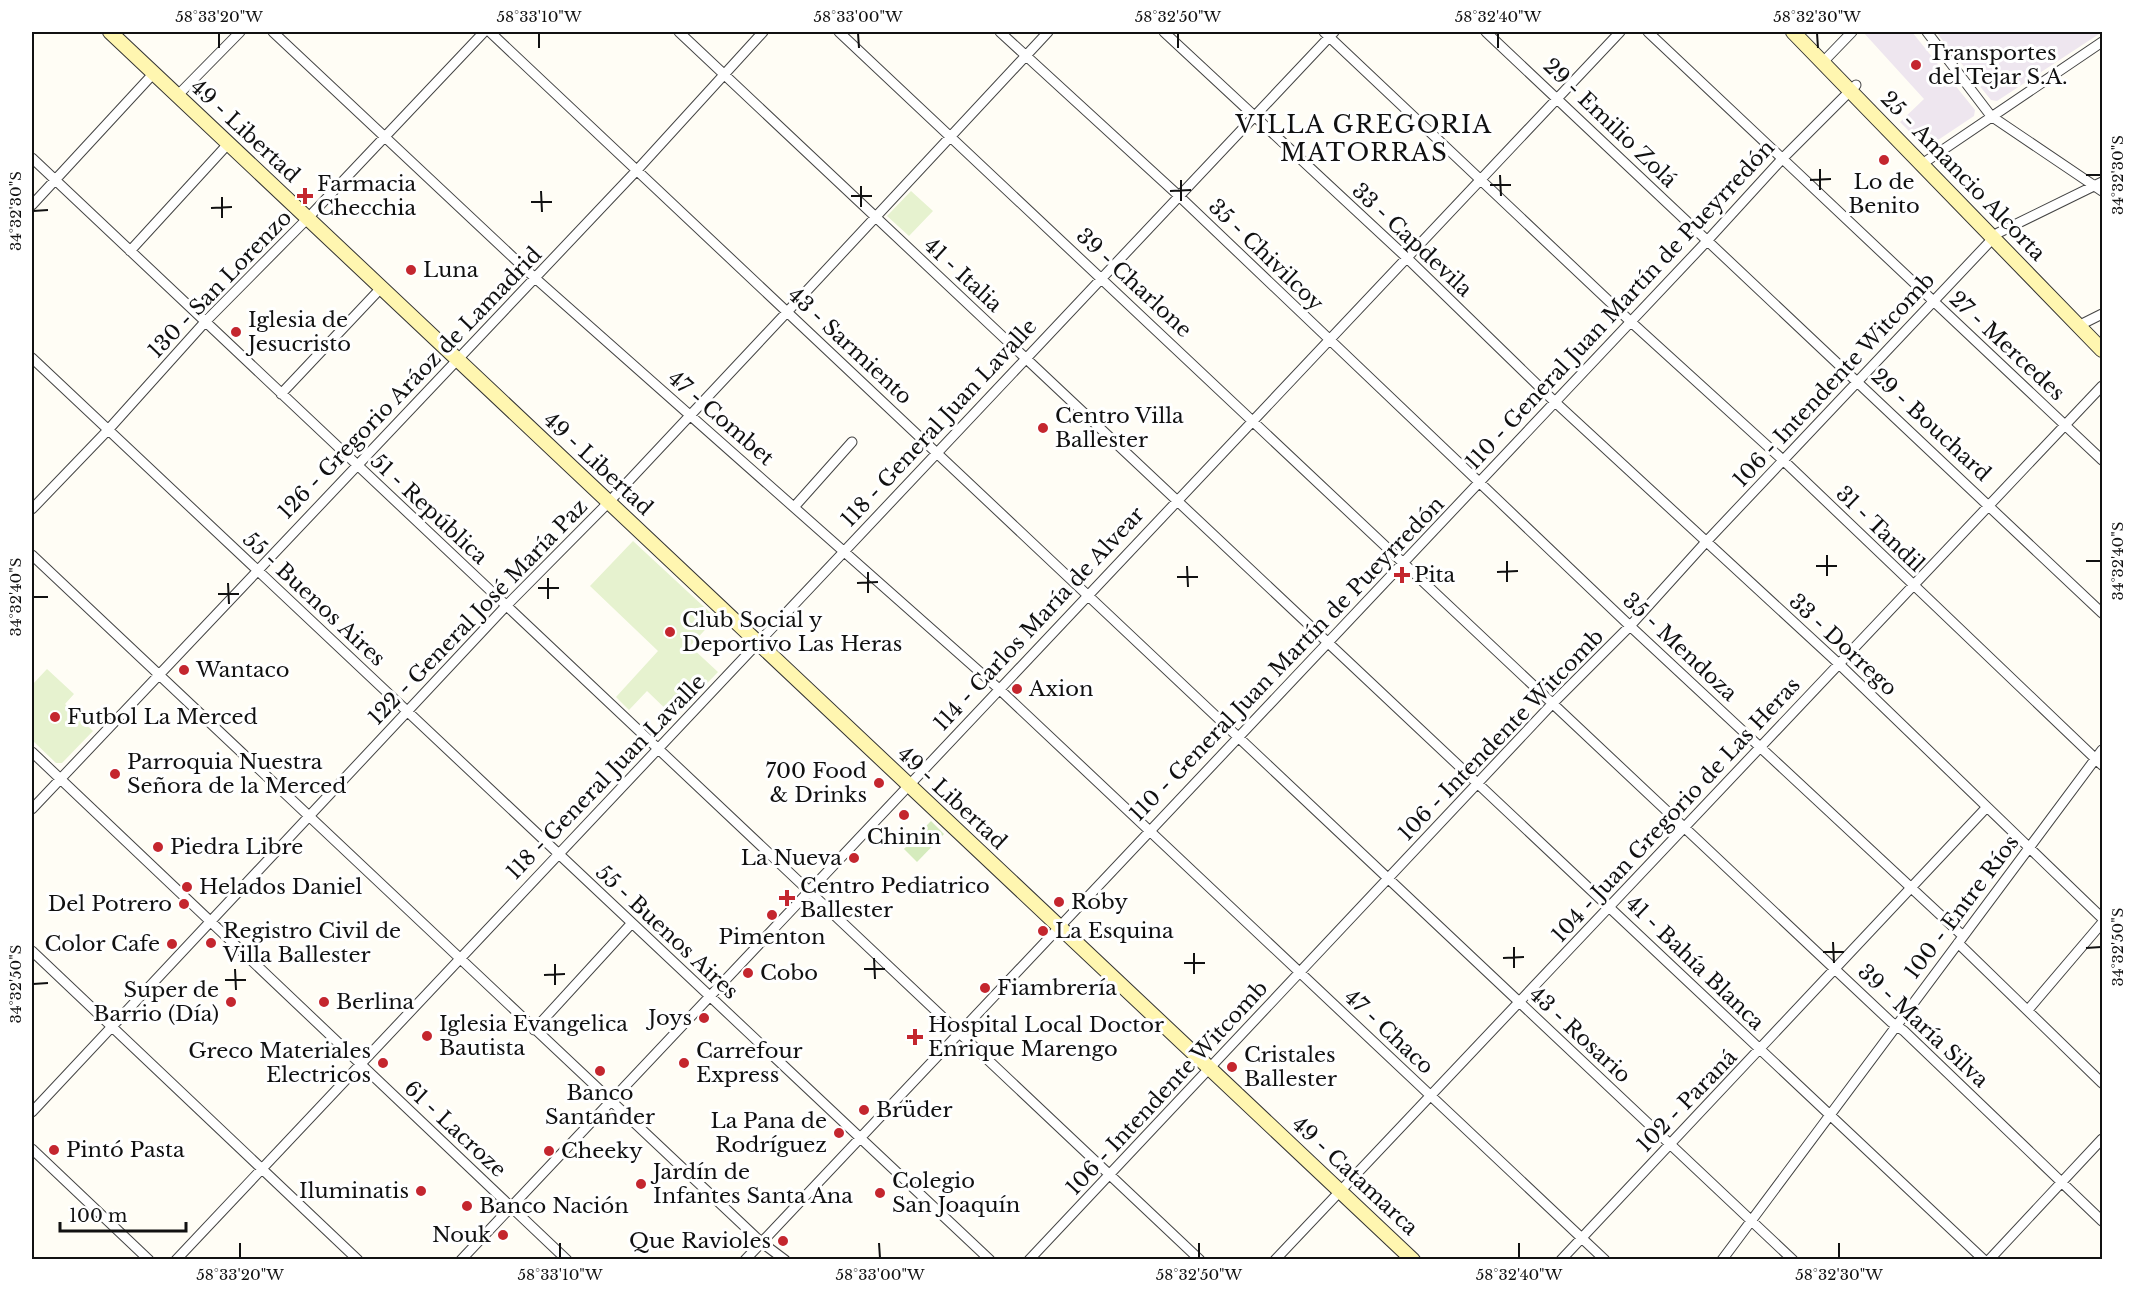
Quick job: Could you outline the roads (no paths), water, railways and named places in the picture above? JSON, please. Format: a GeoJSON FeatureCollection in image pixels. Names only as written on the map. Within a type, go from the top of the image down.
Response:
{"type":"FeatureCollection","features":[{"type":"Feature","properties":{"kind":"street","name":"49 - Libertad"},"geometry":{"type":"LineString","coordinates":[[110,32],[1058,927]]}},
{"type":"Feature","properties":{"kind":"street"},"geometry":{"type":"LineString","coordinates":[[177,96],[240,32]]}},
{"type":"Feature","properties":{"kind":"street","name":"47 - Combet"},"geometry":{"type":"LineString","coordinates":[[273,32],[535,279],[845,550],[1150,829]]}},
{"type":"Feature","properties":{"kind":"street","name":"130 - San Lorenzo"},"geometry":{"type":"LineString","coordinates":[[32,509],[108,430],[205,322],[307,219],[484,32]]}},
{"type":"Feature","properties":{"kind":"street","name":"43 - Sarmiento"},"geometry":{"type":"LineString","coordinates":[[489,32],[1238,736]]}},
{"type":"Feature","properties":{"kind":"street","name":"41 - Italia"},"geometry":{"type":"LineString","coordinates":[[679,32],[1328,642]]}},
{"type":"Feature","properties":{"kind":"street","name":"126 - Gregorio Aráoz de Lamadrid"},"geometry":{"type":"LineString","coordinates":[[32,809],[256,569],[638,170],[763,32]]}},
{"type":"Feature","properties":{"kind":"street","name":"39 - Charlone"},"geometry":{"type":"LineString","coordinates":[[839,32],[1404,562]]}},
{"type":"Feature","properties":{"kind":"street","name":"35 - Chivilcoy"},"geometry":{"type":"LineString","coordinates":[[1000,32],[1179,196],[1480,482]]}},
{"type":"Feature","properties":{"kind":"street","name":"122 - General José María Paz"},"geometry":{"type":"LineString","coordinates":[[32,1112],[1048,32]]}},
{"type":"Feature","properties":{"kind":"street","name":"33 - Capdevila"},"geometry":{"type":"LineString","coordinates":[[1164,32],[1406,257],[1555,402]]}},
{"type":"Feature","properties":{"kind":"street","name":"29 - Emilio Zolá"},"geometry":{"type":"LineString","coordinates":[[1486,32],[1707,241]]}},
{"type":"Feature","properties":{"kind":"street","name":"114 - Carlos María de Alvear"},"geometry":{"type":"LineString","coordinates":[[461,1260],[1479,178],[1620,32]]}},
{"type":"Feature","properties":{"kind":"street","name":"27 - Mercedes"},"geometry":{"type":"LineString","coordinates":[[1648,32],[2103,460]]}},
{"type":"Feature","properties":{"kind":"street"},"geometry":{"type":"LineString","coordinates":[[1794,32],[1826,59]]}},
{"type":"Feature","properties":{"kind":"street"},"geometry":{"type":"LineString","coordinates":[[1805,32],[1852,87],[2082,324],[2103,350]]}},
{"type":"Feature","properties":{"kind":"street"},"geometry":{"type":"LineString","coordinates":[[1826,59],[1852,32]]}},
{"type":"Feature","properties":{"kind":"street"},"geometry":{"type":"LineString","coordinates":[[1927,32],[1991,116],[2100,186]]}},
{"type":"Feature","properties":{"kind":"street","name":"118 - General Juan Lavalle"},"geometry":{"type":"LineString","coordinates":[[176,1260],[557,853],[1102,278],[1329,33]]}},
{"type":"Feature","properties":{"kind":"street","name":"31 - Tandil"},"geometry":{"type":"LineString","coordinates":[[1329,33],[1630,321],[1784,461],[2099,762]]}},
{"type":"Feature","properties":{"kind":"street"},"geometry":{"type":"LineString","coordinates":[[1924,162],[2103,42]]}},
{"type":"Feature","properties":{"kind":"street"},"geometry":{"type":"LineString","coordinates":[[32,205],[153,74]]}},
{"type":"Feature","properties":{"kind":"street","name":"110 - General Juan Martín de Pueyrredón"},"geometry":{"type":"LineString","coordinates":[[745,1260],[1852,87]]}},
{"type":"Feature","properties":{"kind":"street"},"geometry":{"type":"LineString","coordinates":[[130,251],[228,144]]}},
{"type":"Feature","properties":{"kind":"street","name":"51 - República"},"geometry":{"type":"LineString","coordinates":[[32,159],[1111,1173],[1200,1260]]}},
{"type":"Feature","properties":{"kind":"street","name":"106 - Intendente Witcomb"},"geometry":{"type":"LineString","coordinates":[[1029,1260],[1553,703],[1630,626],[1932,301],[1996,236],[2100,186]]}},
{"type":"Feature","properties":{"kind":"street","name":"29 - Bouchard"},"geometry":{"type":"LineString","coordinates":[[1707,241],[2103,612]]}},
{"type":"Feature","properties":{"kind":"street"},"geometry":{"type":"LineString","coordinates":[[281,394],[381,288]]}},
{"type":"Feature","properties":{"kind":"street"},"geometry":{"type":"LineString","coordinates":[[2082,324],[2103,314]]}},
{"type":"Feature","properties":{"kind":"street"},"geometry":{"type":"LineString","coordinates":[[2082,324],[2103,340]]}},
{"type":"Feature","properties":{"kind":"street","name":"55 - Buenos Aires"},"geometry":{"type":"LineString","coordinates":[[32,358],[990,1260]]}},
{"type":"Feature","properties":{"kind":"street","name":"104 - Juan Gregorio de Las Heras"},"geometry":{"type":"LineString","coordinates":[[1275,1260],[2103,386]]}},
{"type":"Feature","properties":{"kind":"street","name":"33 - Dorrego"},"geometry":{"type":"LineString","coordinates":[[1555,402],[1705,543],[1839,664],[2103,921]]}},
{"type":"Feature","properties":{"kind":"street"},"geometry":{"type":"LineString","coordinates":[[795,506],[852,442]]}},
{"type":"Feature","properties":{"kind":"street","name":"35 - Mendoza"},"geometry":{"type":"LineString","coordinates":[[1480,482],[1630,626],[1911,888],[2028,1010],[2103,1083]]}},
{"type":"Feature","properties":{"kind":"street"},"geometry":{"type":"LineString","coordinates":[[32,555],[534,1030],[761,1242],[785,1260]]}},
{"type":"Feature","properties":{"kind":"street","name":"39 - María Silva"},"geometry":{"type":"LineString","coordinates":[[1404,562],[2103,1221]]}},
{"type":"Feature","properties":{"kind":"street","name":"41 - Bahía Blanca"},"geometry":{"type":"LineString","coordinates":[[1328,642],[1829,1115],[1987,1260]]}},
{"type":"Feature","properties":{"kind":"street","name":"43 - Rosario"},"geometry":{"type":"LineString","coordinates":[[1238,736],[1794,1260]]}},
{"type":"Feature","properties":{"kind":"street","name":"100 - Entre Ríos"},"geometry":{"type":"LineString","coordinates":[[1722,1260],[1960,939],[2029,848],[2099,762],[2103,750]]}},
{"type":"Feature","properties":{"kind":"street","name":"61 - Lacroze"},"geometry":{"type":"LineString","coordinates":[[32,752],[567,1260]]}},
{"type":"Feature","properties":{"kind":"street","name":"102 - Paraná"},"geometry":{"type":"LineString","coordinates":[[1561,1260],[1761,1050],[1986,808]]}},
{"type":"Feature","properties":{"kind":"street","name":"47 - Chaco"},"geometry":{"type":"LineString","coordinates":[[1150,829],[1300,974],[1605,1260]]}},
{"type":"Feature","properties":{"kind":"street"},"geometry":{"type":"LineString","coordinates":[[2028,1010],[2103,921]]}},
{"type":"Feature","properties":{"kind":"street"},"geometry":{"type":"LineString","coordinates":[[534,1030],[631,924]]}},
{"type":"Feature","properties":{"kind":"street","name":"49 - Catamarca"},"geometry":{"type":"LineString","coordinates":[[1058,927],[1413,1260]]}},
{"type":"Feature","properties":{"kind":"street"},"geometry":{"type":"LineString","coordinates":[[32,951],[358,1260]]}},
{"type":"Feature","properties":{"kind":"street"},"geometry":{"type":"LineString","coordinates":[[1987,1260],[2103,1139]]}},
{"type":"Feature","properties":{"kind":"street"},"geometry":{"type":"LineString","coordinates":[[32,1149],[148,1260]]}},
{"type":"Feature","properties":{"kind":"place","name":"Transportes del Tejar S.A."},"geometry":{"type":"Point","coordinates":[1916,65]}},
{"type":"Feature","properties":{"kind":"place","name":"Lo de Benito"},"geometry":{"type":"Point","coordinates":[1884,160]}},
{"type":"Feature","properties":{"kind":"place","name":"Farmacia Checchia"},"geometry":{"type":"Point","coordinates":[305,196]}},
{"type":"Feature","properties":{"kind":"place","name":"Luna"},"geometry":{"type":"Point","coordinates":[411,270]}},
{"type":"Feature","properties":{"kind":"place","name":"Iglesia de Jesucristo"},"geometry":{"type":"Point","coordinates":[236,332]}},
{"type":"Feature","properties":{"kind":"place","name":"Centro Villa Ballester"},"geometry":{"type":"Point","coordinates":[1043,428]}},
{"type":"Feature","properties":{"kind":"place","name":"Pita"},"geometry":{"type":"Point","coordinates":[1402,575]}},
{"type":"Feature","properties":{"kind":"place","name":"Club Social y Deportivo Las Heras"},"geometry":{"type":"Point","coordinates":[670,632]}},
{"type":"Feature","properties":{"kind":"place","name":"Wantaco"},"geometry":{"type":"Point","coordinates":[184,670]}},
{"type":"Feature","properties":{"kind":"place","name":"Axion"},"geometry":{"type":"Point","coordinates":[1017,689]}},
{"type":"Feature","properties":{"kind":"place","name":"Futbol La Merced"},"geometry":{"type":"Point","coordinates":[55,717]}},
{"type":"Feature","properties":{"kind":"place","name":"Parroquia Nuestra Señora de la Merced"},"geometry":{"type":"Point","coordinates":[115,774]}},
{"type":"Feature","properties":{"kind":"place","name":"700 Food & Drinks"},"geometry":{"type":"Point","coordinates":[879,783]}},
{"type":"Feature","properties":{"kind":"place","name":"Chinin"},"geometry":{"type":"Point","coordinates":[904,815]}},
{"type":"Feature","properties":{"kind":"place","name":"Piedra Libre"},"geometry":{"type":"Point","coordinates":[158,847]}},
{"type":"Feature","properties":{"kind":"place","name":"La Nueva"},"geometry":{"type":"Point","coordinates":[854,858]}},
{"type":"Feature","properties":{"kind":"place","name":"Helados Daniel"},"geometry":{"type":"Point","coordinates":[187,887]}},
{"type":"Feature","properties":{"kind":"place","name":"Centro Pediatrico Ballester"},"geometry":{"type":"Point","coordinates":[787,898]}},
{"type":"Feature","properties":{"kind":"place","name":"Roby"},"geometry":{"type":"Point","coordinates":[1059,902]}},
{"type":"Feature","properties":{"kind":"place","name":"Del Potrero"},"geometry":{"type":"Point","coordinates":[184,904]}},
{"type":"Feature","properties":{"kind":"place","name":"Pimenton"},"geometry":{"type":"Point","coordinates":[772,915]}},
{"type":"Feature","properties":{"kind":"place","name":"La Esquina"},"geometry":{"type":"Point","coordinates":[1043,931]}},
{"type":"Feature","properties":{"kind":"place","name":"Registro Civil de Villa Ballester"},"geometry":{"type":"Point","coordinates":[211,943]}},
{"type":"Feature","properties":{"kind":"place","name":"Color Cafe"},"geometry":{"type":"Point","coordinates":[172,944]}},
{"type":"Feature","properties":{"kind":"place","name":"Cobo"},"geometry":{"type":"Point","coordinates":[748,973]}},
{"type":"Feature","properties":{"kind":"place","name":"Fiambrería"},"geometry":{"type":"Point","coordinates":[985,988]}},
{"type":"Feature","properties":{"kind":"place","name":"Super de Barrio (Día)"},"geometry":{"type":"Point","coordinates":[231,1002]}},
{"type":"Feature","properties":{"kind":"place","name":"Berlina"},"geometry":{"type":"Point","coordinates":[324,1002]}},
{"type":"Feature","properties":{"kind":"place","name":"Joys"},"geometry":{"type":"Point","coordinates":[704,1018]}},
{"type":"Feature","properties":{"kind":"place","name":"Iglesia Evangelica Bautista"},"geometry":{"type":"Point","coordinates":[427,1036]}},
{"type":"Feature","properties":{"kind":"place","name":"Hospital Local Doctor Enrique Marengo"},"geometry":{"type":"Point","coordinates":[915,1037]}},
{"type":"Feature","properties":{"kind":"place","name":"Greco Materiales Electricos"},"geometry":{"type":"Point","coordinates":[383,1063]}},
{"type":"Feature","properties":{"kind":"place","name":"Carrefour Express"},"geometry":{"type":"Point","coordinates":[684,1063]}},
{"type":"Feature","properties":{"kind":"place","name":"Cristales Ballester"},"geometry":{"type":"Point","coordinates":[1232,1067]}},
{"type":"Feature","properties":{"kind":"place","name":"Banco Santander"},"geometry":{"type":"Point","coordinates":[600,1071]}},
{"type":"Feature","properties":{"kind":"place","name":"Brüder"},"geometry":{"type":"Point","coordinates":[864,1110]}},
{"type":"Feature","properties":{"kind":"place","name":"La Pana de Rodríguez"},"geometry":{"type":"Point","coordinates":[839,1133]}},
{"type":"Feature","properties":{"kind":"place","name":"Pintó Pasta"},"geometry":{"type":"Point","coordinates":[54,1150]}},
{"type":"Feature","properties":{"kind":"place","name":"Cheeky"},"geometry":{"type":"Point","coordinates":[549,1151]}},
{"type":"Feature","properties":{"kind":"place","name":"Jardín de Infantes Santa Ana"},"geometry":{"type":"Point","coordinates":[641,1184]}},
{"type":"Feature","properties":{"kind":"place","name":"Iluminatis"},"geometry":{"type":"Point","coordinates":[421,1191]}},
{"type":"Feature","properties":{"kind":"place","name":"Colegio San Joaquín"},"geometry":{"type":"Point","coordinates":[880,1193]}},
{"type":"Feature","properties":{"kind":"place","name":"Banco Nación"},"geometry":{"type":"Point","coordinates":[467,1206]}},
{"type":"Feature","properties":{"kind":"place","name":"Nouk"},"geometry":{"type":"Point","coordinates":[503,1235]}},
{"type":"Feature","properties":{"kind":"place","name":"Que Ravioles"},"geometry":{"type":"Point","coordinates":[783,1241]}},
{"type":"Feature","properties":{"kind":"district","name":"VILLA GREGORIA MATORRAS"},"geometry":{"type":"Point","coordinates":[1364,138]}}]}
